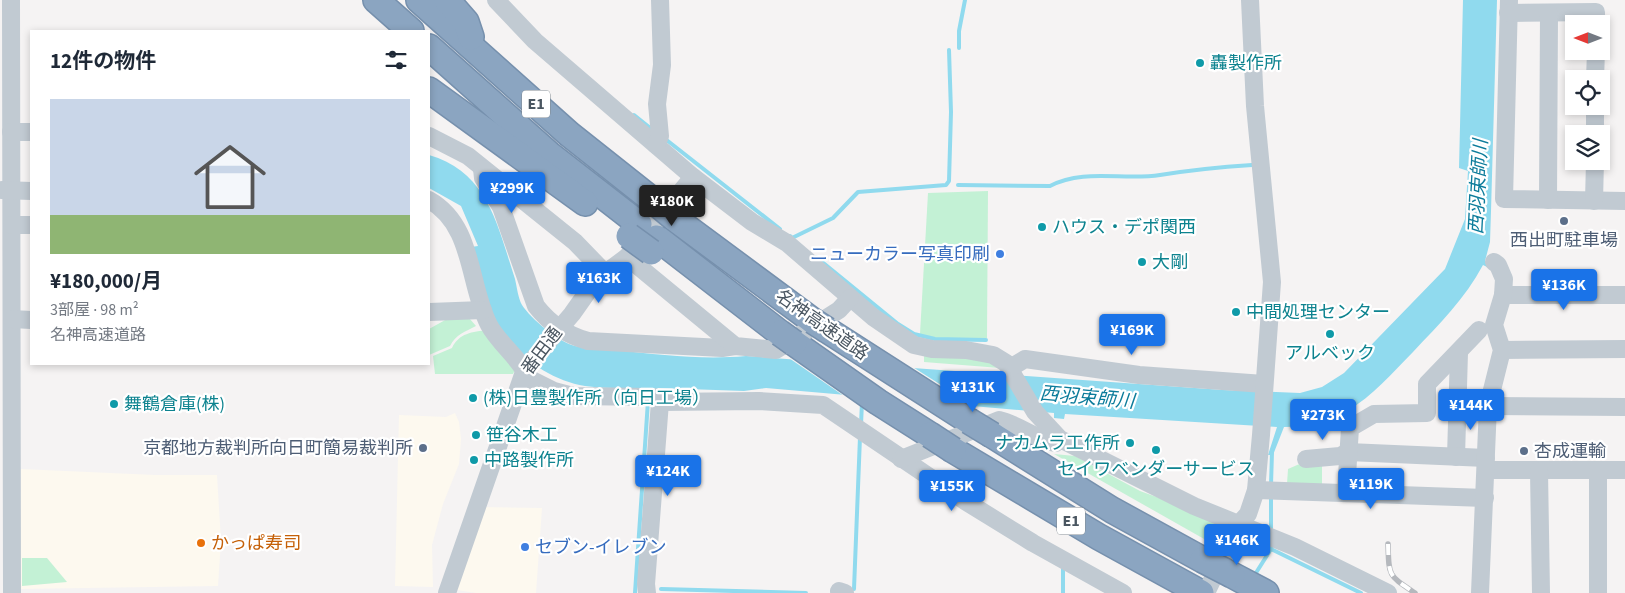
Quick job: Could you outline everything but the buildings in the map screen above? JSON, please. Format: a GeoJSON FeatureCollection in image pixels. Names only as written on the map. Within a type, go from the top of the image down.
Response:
{"type":"FeatureCollection","features":[{"type":"Feature","properties":{"kind":"highway"},"geometry":{"type":"LineString","coordinates":[[376,0],[410,30]]}},
{"type":"Feature","properties":{"kind":"highway","name":"名神高速道路"},"geometry":{"type":"LineString","coordinates":[[418,0],[569,134],[665,210],[820,325],[850,346],[1112,510],[1250,585]]}},
{"type":"Feature","properties":{"kind":"highway"},"geometry":{"type":"LineString","coordinates":[[447,0],[466,22],[474,49]]}},
{"type":"Feature","properties":{"kind":"highway","name":"E1"},"geometry":{"type":"LineString","coordinates":[[430,48],[549,154],[640,241]]}},
{"type":"Feature","properties":{"kind":"highway"},"geometry":{"type":"LineString","coordinates":[[430,91],[458,113],[480,125],[640,241]]}},
{"type":"Feature","properties":{"kind":"highway","name":"名神高速道路"},"geometry":{"type":"LineString","coordinates":[[640,241],[731,296],[780,333],[930,436],[1075,523],[1200,591]]}},
{"type":"Feature","properties":{"kind":"street"},"geometry":{"type":"LineString","coordinates":[[11,0],[6,54],[8,190],[12,225],[12,593]]}},
{"type":"Feature","properties":{"kind":"street"},"geometry":{"type":"LineString","coordinates":[[496,0],[535,41],[693,177],[752,222],[787,243],[850,298],[914,345],[932,349],[966,350],[993,355],[1006,362],[1035,412],[1060,440],[1194,506],[1269,537],[1388,593]]}},
{"type":"Feature","properties":{"kind":"street"},"geometry":{"type":"LineString","coordinates":[[656,145],[660,136],[657,104],[662,65],[660,0]]}},
{"type":"Feature","properties":{"kind":"street"},"geometry":{"type":"LineString","coordinates":[[1200,591],[1238,525],[1265,490],[1262,435],[1272,282],[1255,106],[1250,0]]}},
{"type":"Feature","properties":{"kind":"street"},"geometry":{"type":"LineString","coordinates":[[1596,15],[1596,12],[1550,13],[1508,6],[1513,169],[1504,199],[1625,201]]}},
{"type":"Feature","properties":{"kind":"street"},"geometry":{"type":"LineString","coordinates":[[1548,200],[1550,13]]}},
{"type":"Feature","properties":{"kind":"street"},"geometry":{"type":"LineString","coordinates":[[8,139],[30,132]]}},
{"type":"Feature","properties":{"kind":"street"},"geometry":{"type":"LineString","coordinates":[[430,137],[468,156],[575,242],[605,273]]}},
{"type":"Feature","properties":{"kind":"street"},"geometry":{"type":"LineString","coordinates":[[482,169],[483,178],[501,206],[536,306],[557,330],[572,337],[588,341],[722,348],[735,346],[776,350],[839,310],[850,298]]}},
{"type":"Feature","properties":{"kind":"street"},"geometry":{"type":"LineString","coordinates":[[1594,201],[1595,170]]}},
{"type":"Feature","properties":{"kind":"street","name":"番田通"},"geometry":{"type":"LineString","coordinates":[[447,593],[525,369],[572,314],[596,280],[640,241],[693,177]]}},
{"type":"Feature","properties":{"kind":"street"},"geometry":{"type":"LineString","coordinates":[[8,190],[30,191]]}},
{"type":"Feature","properties":{"kind":"street"},"geometry":{"type":"LineString","coordinates":[[430,200],[439,205],[460,233],[483,310],[498,341],[525,369],[528,378],[554,391],[573,396],[759,401],[823,405],[965,501],[1063,560],[1123,593]]}},
{"type":"Feature","properties":{"kind":"street"},"geometry":{"type":"LineString","coordinates":[[12,225],[30,225]]}},
{"type":"Feature","properties":{"kind":"street"},"geometry":{"type":"LineString","coordinates":[[640,241],[735,346]]}},
{"type":"Feature","properties":{"kind":"street"},"geometry":{"type":"LineString","coordinates":[[1474,461],[1502,350],[1494,325],[1503,295],[1504,279],[1498,265],[1494,262]]}},
{"type":"Feature","properties":{"kind":"street"},"geometry":{"type":"LineString","coordinates":[[1503,295],[1625,295]]}},
{"type":"Feature","properties":{"kind":"street"},"geometry":{"type":"LineString","coordinates":[[430,312],[483,310]]}},
{"type":"Feature","properties":{"kind":"street"},"geometry":{"type":"LineString","coordinates":[[12,319],[30,320]]}},
{"type":"Feature","properties":{"kind":"street"},"geometry":{"type":"LineString","coordinates":[[1346,492],[1350,428],[1374,414],[1427,413],[1427,384],[1479,330]]}},
{"type":"Feature","properties":{"kind":"street"},"geometry":{"type":"LineString","coordinates":[[1502,350],[1625,349]]}},
{"type":"Feature","properties":{"kind":"street"},"geometry":{"type":"LineString","coordinates":[[1458,352],[1474,461],[1480,593]]}},
{"type":"Feature","properties":{"kind":"street"},"geometry":{"type":"LineString","coordinates":[[1013,372],[1025,359],[1139,375],[1264,384]]}},
{"type":"Feature","properties":{"kind":"street"},"geometry":{"type":"LineString","coordinates":[[647,593],[652,399]]}},
{"type":"Feature","properties":{"kind":"street"},"geometry":{"type":"LineString","coordinates":[[1488,406],[1625,407]]}},
{"type":"Feature","properties":{"kind":"street"},"geometry":{"type":"LineString","coordinates":[[901,459],[999,420],[1010,422],[1046,441],[1056,443],[1060,440]]}},
{"type":"Feature","properties":{"kind":"street"},"geometry":{"type":"LineString","coordinates":[[1306,459],[1340,456],[1348,452],[1474,461],[1539,471],[1625,470]]}},
{"type":"Feature","properties":{"kind":"street"},"geometry":{"type":"LineString","coordinates":[[1598,470],[1598,593]]}},
{"type":"Feature","properties":{"kind":"street"},"geometry":{"type":"LineString","coordinates":[[1539,471],[1541,593]]}},
{"type":"Feature","properties":{"kind":"street"},"geometry":{"type":"LineString","coordinates":[[1265,490],[1477,498]]}},
{"type":"Feature","properties":{"kind":"shaded area"},"geometry":{"type":"Polygon","coordinates":[[[455,413],[459,422],[461,439],[459,464],[443,504],[432,545],[433,587],[395,586],[399,415],[446,417],[455,413]]]}},
{"type":"Feature","properties":{"kind":"shaded area"},"geometry":{"type":"Polygon","coordinates":[[[21,469],[155,475],[217,475],[221,541],[218,586],[19,589],[21,469]]]}},
{"type":"Feature","properties":{"kind":"shaded area"},"geometry":{"type":"Polygon","coordinates":[[[480,507],[542,508],[536,593],[476,593],[451,589],[480,507]]]}},
{"type":"Feature","properties":{"kind":"green space"},"geometry":{"type":"Polygon","coordinates":[[[988,191],[987,338],[936,338],[920,334],[928,193],[988,191]]]}},
{"type":"Feature","properties":{"kind":"green space"},"geometry":{"type":"Polygon","coordinates":[[[469,318],[476,326],[458,336],[450,346],[430,355],[430,328],[447,319],[469,318]]]}},
{"type":"Feature","properties":{"kind":"green space"},"geometry":{"type":"Polygon","coordinates":[[[488,330],[515,370],[513,374],[435,374],[433,356],[452,348],[462,336],[488,330]]]}},
{"type":"Feature","properties":{"kind":"green space"},"geometry":{"type":"Polygon","coordinates":[[[924,354],[977,356],[1000,368],[924,362],[924,354]]]}},
{"type":"Feature","properties":{"kind":"green space"},"geometry":{"type":"Polygon","coordinates":[[[1054,454],[1075,456],[1140,491],[1187,508],[1215,524],[1218,534],[1213,544],[1054,454]]]}},
{"type":"Feature","properties":{"kind":"green space"},"geometry":{"type":"Polygon","coordinates":[[[1304,462],[1322,463],[1322,485],[1287,484],[1288,469],[1304,462]]]}},
{"type":"Feature","properties":{"kind":"green space"},"geometry":{"type":"Polygon","coordinates":[[[22,558],[47,558],[67,582],[22,586],[22,558]]]}},
{"type":"Feature","properties":{"kind":"water","name":"西羽束師川"},"geometry":{"type":"Polygon","coordinates":[[[1463,0],[1497,0],[1490,242],[1485,261],[1488,265],[1487,267],[1483,265],[1451,311],[1374,391],[1347,411],[1325,421],[1309,425],[1284,427],[1273,455],[1268,455],[1277,427],[1065,414],[1064,419],[1054,418],[1054,413],[766,388],[744,391],[658,388],[654,393],[647,388],[600,388],[570,383],[542,370],[529,361],[507,339],[491,313],[485,297],[471,247],[478,246],[461,206],[430,189],[430,155],[449,163],[465,174],[478,188],[488,204],[503,240],[522,305],[546,329],[561,340],[575,346],[649,354],[714,357],[746,356],[1223,390],[1300,393],[1322,387],[1344,373],[1445,269],[1465,219],[1468,171],[1459,168],[1463,0]]]}},
{"type":"Feature","properties":{"kind":"pier"},"geometry":{"type":"Polygon","coordinates":[[[786,356],[908,364],[979,409],[844,396],[786,356]]]}},
{"type":"Feature","properties":{"kind":"waterway"},"geometry":{"type":"LineString","coordinates":[[959,48],[959,31],[965,0]]}},
{"type":"Feature","properties":{"kind":"waterway"},"geometry":{"type":"LineString","coordinates":[[790,236],[792,238],[833,218],[858,192],[946,185],[949,181],[951,112],[949,50]]}},
{"type":"Feature","properties":{"kind":"waterway"},"geometry":{"type":"LineString","coordinates":[[634,115],[654,131]]}},
{"type":"Feature","properties":{"kind":"waterway"},"geometry":{"type":"LineString","coordinates":[[664,138],[780,229]]}},
{"type":"Feature","properties":{"kind":"waterway"},"geometry":{"type":"LineString","coordinates":[[958,185],[1050,186],[1063,181],[1090,176],[1146,176],[1252,165]]}},
{"type":"Feature","properties":{"kind":"waterway"},"geometry":{"type":"LineString","coordinates":[[816,257],[898,324],[914,334],[935,339],[986,340]]}},
{"type":"Feature","properties":{"kind":"waterway"},"geometry":{"type":"LineString","coordinates":[[635,593],[648,401]]}},
{"type":"Feature","properties":{"kind":"waterway"},"geometry":{"type":"LineString","coordinates":[[861,425],[862,402]]}},
{"type":"Feature","properties":{"kind":"waterway"},"geometry":{"type":"LineString","coordinates":[[854,589],[860,437]]}},
{"type":"Feature","properties":{"kind":"waterway"},"geometry":{"type":"LineString","coordinates":[[1271,485],[1272,452]]}},
{"type":"Feature","properties":{"kind":"waterway"},"geometry":{"type":"LineString","coordinates":[[1271,495],[1271,533]]}},
{"type":"Feature","properties":{"kind":"waterway"},"geometry":{"type":"LineString","coordinates":[[1271,542],[1271,549],[1361,593]]}},
{"type":"Feature","properties":{"kind":"waterway"},"geometry":{"type":"LineString","coordinates":[[1254,576],[1271,549]]}},
{"type":"Feature","properties":{"kind":"waterway"},"geometry":{"type":"LineString","coordinates":[[1063,565],[1063,593]]}},
{"type":"Feature","properties":{"kind":"waterway"},"geometry":{"type":"LineString","coordinates":[[661,589],[806,593]]}},
{"type":"Feature","properties":{"kind":"railway"},"geometry":{"type":"LineString","coordinates":[[1388,544],[1389,563],[1392,574],[1415,593]]}},
{"type":"Feature","properties":{"kind":"place","name":"轟製作所"},"geometry":{"type":"Point","coordinates":[1200,63]}},
{"type":"Feature","properties":{"kind":"place","name":"西出町駐車場"},"geometry":{"type":"Point","coordinates":[1564,221]}},
{"type":"Feature","properties":{"kind":"place","name":"ハウス・デポ関西"},"geometry":{"type":"Point","coordinates":[1042,227]}},
{"type":"Feature","properties":{"kind":"place","name":"ニューカラー写真印刷"},"geometry":{"type":"Point","coordinates":[1000,254]}},
{"type":"Feature","properties":{"kind":"place","name":"大剛"},"geometry":{"type":"Point","coordinates":[1142,262]}},
{"type":"Feature","properties":{"kind":"place","name":"中間処理センター"},"geometry":{"type":"Point","coordinates":[1236,312]}},
{"type":"Feature","properties":{"kind":"place","name":"アルベック"},"geometry":{"type":"Point","coordinates":[1330,334]}},
{"type":"Feature","properties":{"kind":"place","name":"(株)日豊製作所（向日工場）"},"geometry":{"type":"Point","coordinates":[473,398]}},
{"type":"Feature","properties":{"kind":"place","name":"舞鶴倉庫(株)"},"geometry":{"type":"Point","coordinates":[114,404]}},
{"type":"Feature","properties":{"kind":"place","name":"笹谷木工"},"geometry":{"type":"Point","coordinates":[476,435]}},
{"type":"Feature","properties":{"kind":"place","name":"ナカムラ工作所"},"geometry":{"type":"Point","coordinates":[1130,443]}},
{"type":"Feature","properties":{"kind":"place","name":"京都地方裁判所向日町簡易裁判所"},"geometry":{"type":"Point","coordinates":[423,448]}},
{"type":"Feature","properties":{"kind":"place","name":"セイワベンダーサービス"},"geometry":{"type":"Point","coordinates":[1156,450]}},
{"type":"Feature","properties":{"kind":"place","name":"杏成運輸"},"geometry":{"type":"Point","coordinates":[1524,451]}},
{"type":"Feature","properties":{"kind":"place","name":"中路製作所"},"geometry":{"type":"Point","coordinates":[474,460]}},
{"type":"Feature","properties":{"kind":"place","name":"かっぱ寿司"},"geometry":{"type":"Point","coordinates":[201,543]}},
{"type":"Feature","properties":{"kind":"place","name":"セブン-イレブン"},"geometry":{"type":"Point","coordinates":[525,547]}}]}
